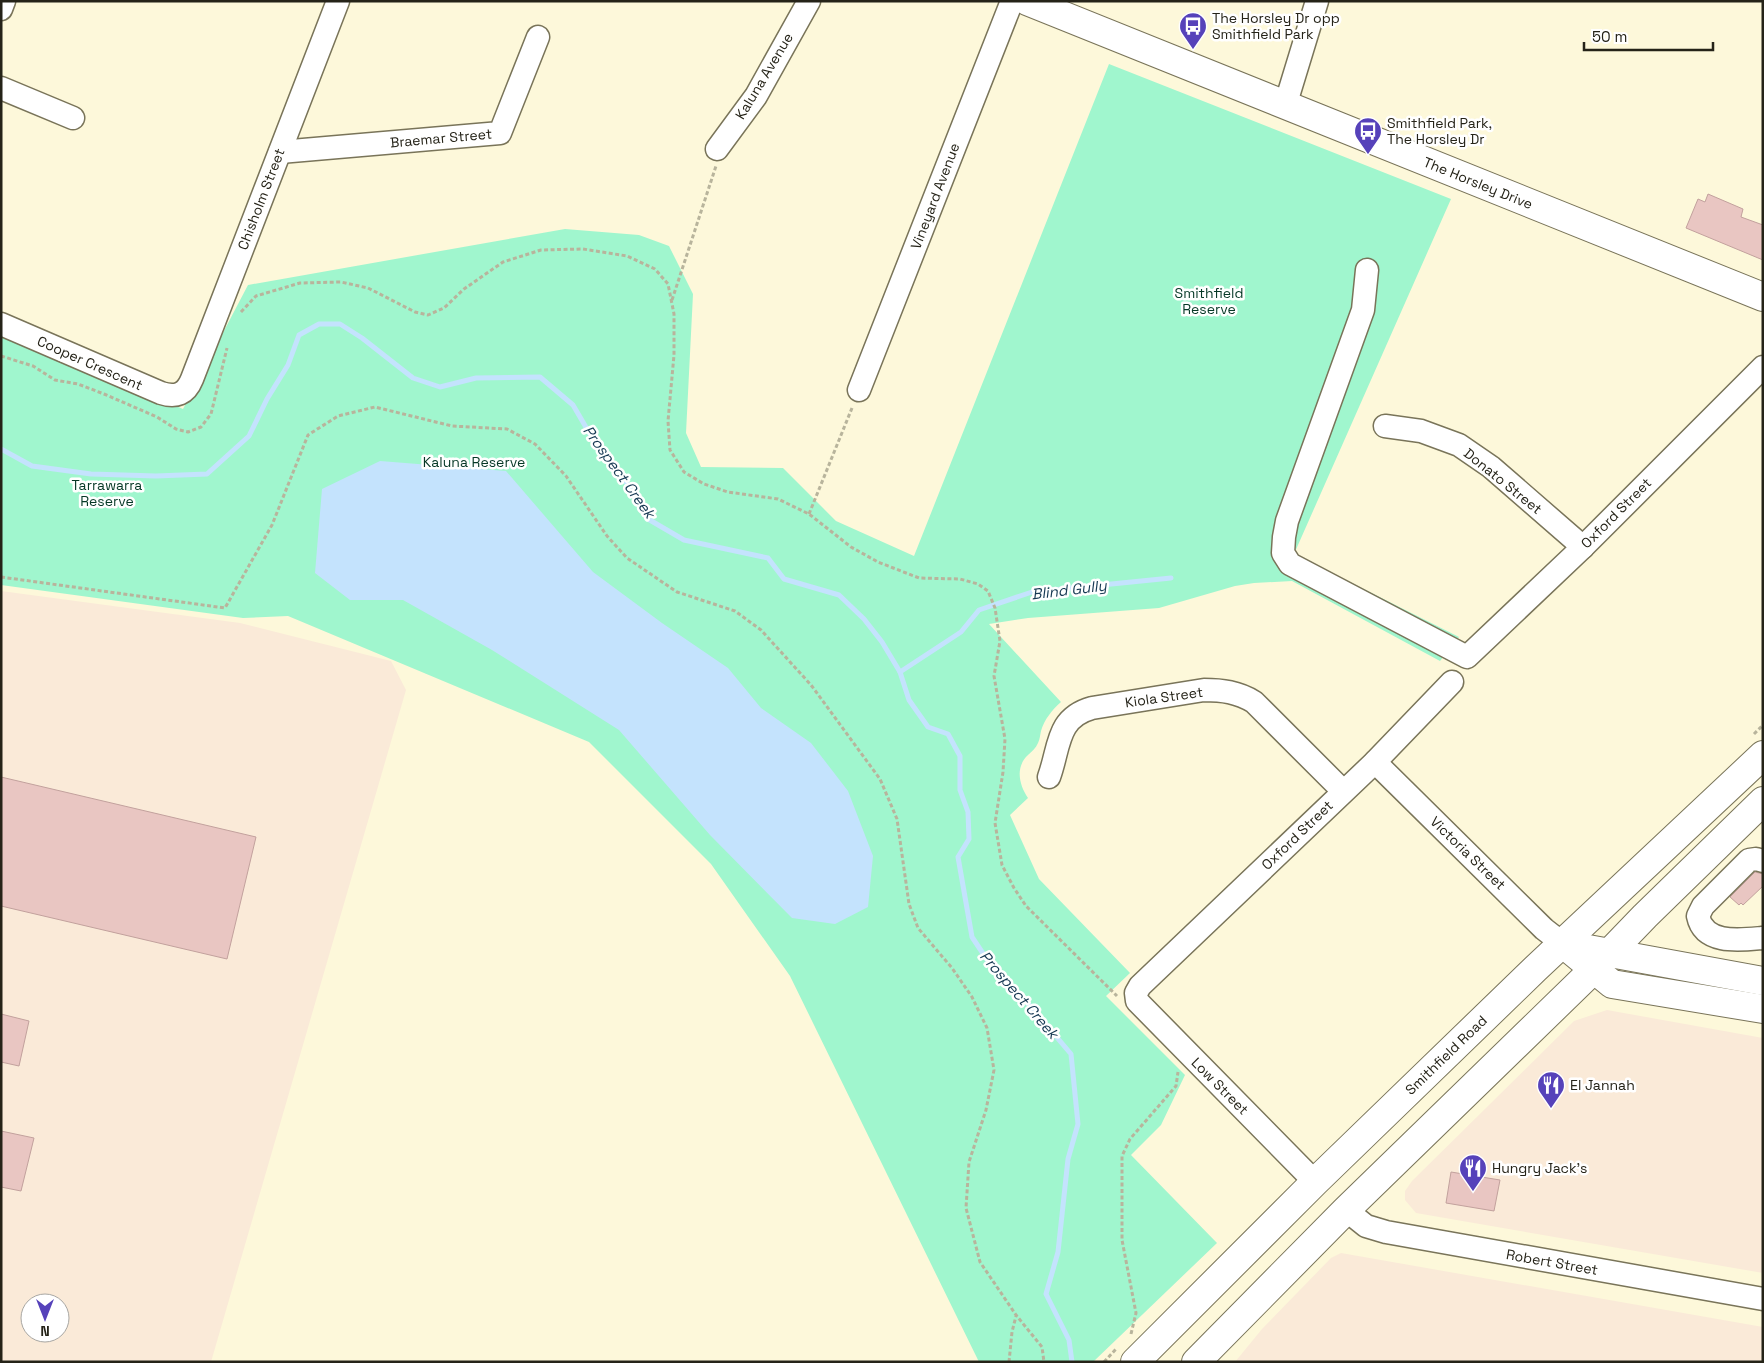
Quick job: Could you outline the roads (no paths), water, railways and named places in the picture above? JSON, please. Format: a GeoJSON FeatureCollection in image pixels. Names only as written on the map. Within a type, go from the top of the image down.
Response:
{"type":"FeatureCollection","features":[{"type":"Feature","properties":{"kind":"main road","name":"The Horsley Drive"},"geometry":{"type":"LineString","coordinates":[[1027,1],[1763,297]]}},
{"type":"Feature","properties":{"kind":"main road","name":"Smithfield Road"},"geometry":{"type":"LineString","coordinates":[[1126,1355],[1315,1182],[1562,943],[1763,755]]}},
{"type":"Feature","properties":{"kind":"main road"},"geometry":{"type":"LineString","coordinates":[[1196,1362],[1346,1210],[1601,962],[1645,916],[1763,801]]}},
{"type":"Feature","properties":{"kind":"main road","name":"Victoria Street"},"geometry":{"type":"LineString","coordinates":[[1562,943],[1601,962],[1763,981]]}},
{"type":"Feature","properties":{"kind":"main road","name":"Victoria Street"},"geometry":{"type":"LineString","coordinates":[[1601,962],[1612,984],[1763,1009]]}},
{"type":"Feature","properties":{"kind":"street"},"geometry":{"type":"LineString","coordinates":[[1,9],[4,1]]}},
{"type":"Feature","properties":{"kind":"street","name":"Chisholm Street"},"geometry":{"type":"LineString","coordinates":[[181,394],[189,386],[192,379],[338,1]]}},
{"type":"Feature","properties":{"kind":"street","name":"Kaluna Avenue"},"geometry":{"type":"LineString","coordinates":[[717,149],[756,96],[809,1]]}},
{"type":"Feature","properties":{"kind":"street","name":"Vineyard Avenue"},"geometry":{"type":"LineString","coordinates":[[859,390],[1012,1]]}},
{"type":"Feature","properties":{"kind":"street"},"geometry":{"type":"LineString","coordinates":[[1286,106],[1317,1]]}},
{"type":"Feature","properties":{"kind":"street","name":"Braemar Street"},"geometry":{"type":"LineString","coordinates":[[280,152],[500,133],[538,37]]}},
{"type":"Feature","properties":{"kind":"street"},"geometry":{"type":"LineString","coordinates":[[1,88],[73,118]]}},
{"type":"Feature","properties":{"kind":"street","name":"Oxford Street"},"geometry":{"type":"LineString","coordinates":[[1367,270],[1363,310],[1287,521],[1283,553],[1290,564],[1467,657],[1582,547],[1763,367]]}},
{"type":"Feature","properties":{"kind":"street","name":"Cooper Crescent"},"geometry":{"type":"LineString","coordinates":[[1,324],[160,393],[173,396],[181,394]]}},
{"type":"Feature","properties":{"kind":"street","name":"Donato Street"},"geometry":{"type":"LineString","coordinates":[[1385,426],[1421,431],[1459,445],[1491,467],[1582,547]]}},
{"type":"Feature","properties":{"kind":"street","name":"Oxford Street"},"geometry":{"type":"LineString","coordinates":[[1140,986],[1375,762],[1452,682]]}},
{"type":"Feature","properties":{"kind":"street","name":"Kiola Street"},"geometry":{"type":"LineString","coordinates":[[1049,777],[1063,729],[1077,714],[1092,708],[1212,690],[1239,694],[1254,702],[1343,791]]}},
{"type":"Feature","properties":{"kind":"street","name":"Victoria Street"},"geometry":{"type":"LineString","coordinates":[[1375,762],[1544,929],[1562,943]]}},
{"type":"Feature","properties":{"kind":"street"},"geometry":{"type":"LineString","coordinates":[[1762,938],[1732,940],[1713,936],[1702,929],[1698,916],[1703,906],[1749,860],[1756,858],[1763,861]]}},
{"type":"Feature","properties":{"kind":"street","name":"Low Street"},"geometry":{"type":"LineString","coordinates":[[1140,986],[1136,993],[1137,1001],[1315,1182]]}},
{"type":"Feature","properties":{"kind":"street","name":"Robert Street"},"geometry":{"type":"LineString","coordinates":[[1346,1210],[1366,1226],[1386,1232],[1763,1299]]}},
{"type":"Feature","properties":{"kind":"water"},"geometry":{"type":"Polygon","coordinates":[[[380,461],[506,471],[593,572],[662,623],[728,668],[761,708],[811,743],[848,791],[873,856],[868,907],[835,924],[792,918],[710,835],[619,730],[492,650],[403,600],[350,600],[315,573],[322,489],[380,461]]]}},
{"type":"Feature","properties":{"kind":"waterway","name":"Prospect Creek"},"geometry":{"type":"LineString","coordinates":[[1,449],[32,466],[91,474],[156,476],[207,474],[249,436],[267,399],[288,365],[299,335],[319,324],[340,324],[362,338],[413,378],[440,387],[476,378],[540,377],[573,405],[594,441],[625,480],[648,519],[684,540],[768,558],[784,579],[839,595],[864,619],[882,642],[900,672],[909,700],[928,727],[948,734],[960,756],[960,790],[968,812],[969,839],[958,857],[972,937],[988,961],[1032,1008],[1071,1054],[1078,1124],[1068,1159],[1058,1252],[1046,1294],[1069,1340],[1072,1362]]}},
{"type":"Feature","properties":{"kind":"waterway","name":"Blind Gully"},"geometry":{"type":"LineString","coordinates":[[900,672],[961,632],[979,610],[1032,592],[1171,578]]}},
{"type":"Feature","properties":{"kind":"place","name":"The Horsley Dr opp Smithfield Park"},"geometry":{"type":"Point","coordinates":[1193,50]}},
{"type":"Feature","properties":{"kind":"place","name":"Smithfield Park, The Horsley Dr"},"geometry":{"type":"Point","coordinates":[1368,155]}},
{"type":"Feature","properties":{"kind":"place","name":"El Jannah"},"geometry":{"type":"Point","coordinates":[1551,1109]}},
{"type":"Feature","properties":{"kind":"place","name":"Hungry Jack's"},"geometry":{"type":"Point","coordinates":[1473,1192]}},
{"type":"Feature","properties":{"kind":"park label","name":"Smithfield Reserve"},"geometry":{"type":"Point","coordinates":[1209,302]}},
{"type":"Feature","properties":{"kind":"park label","name":"Kaluna Reserve"},"geometry":{"type":"Point","coordinates":[474,462]}},
{"type":"Feature","properties":{"kind":"park label","name":"Tarrawarra Reserve"},"geometry":{"type":"Point","coordinates":[107,494]}}]}
